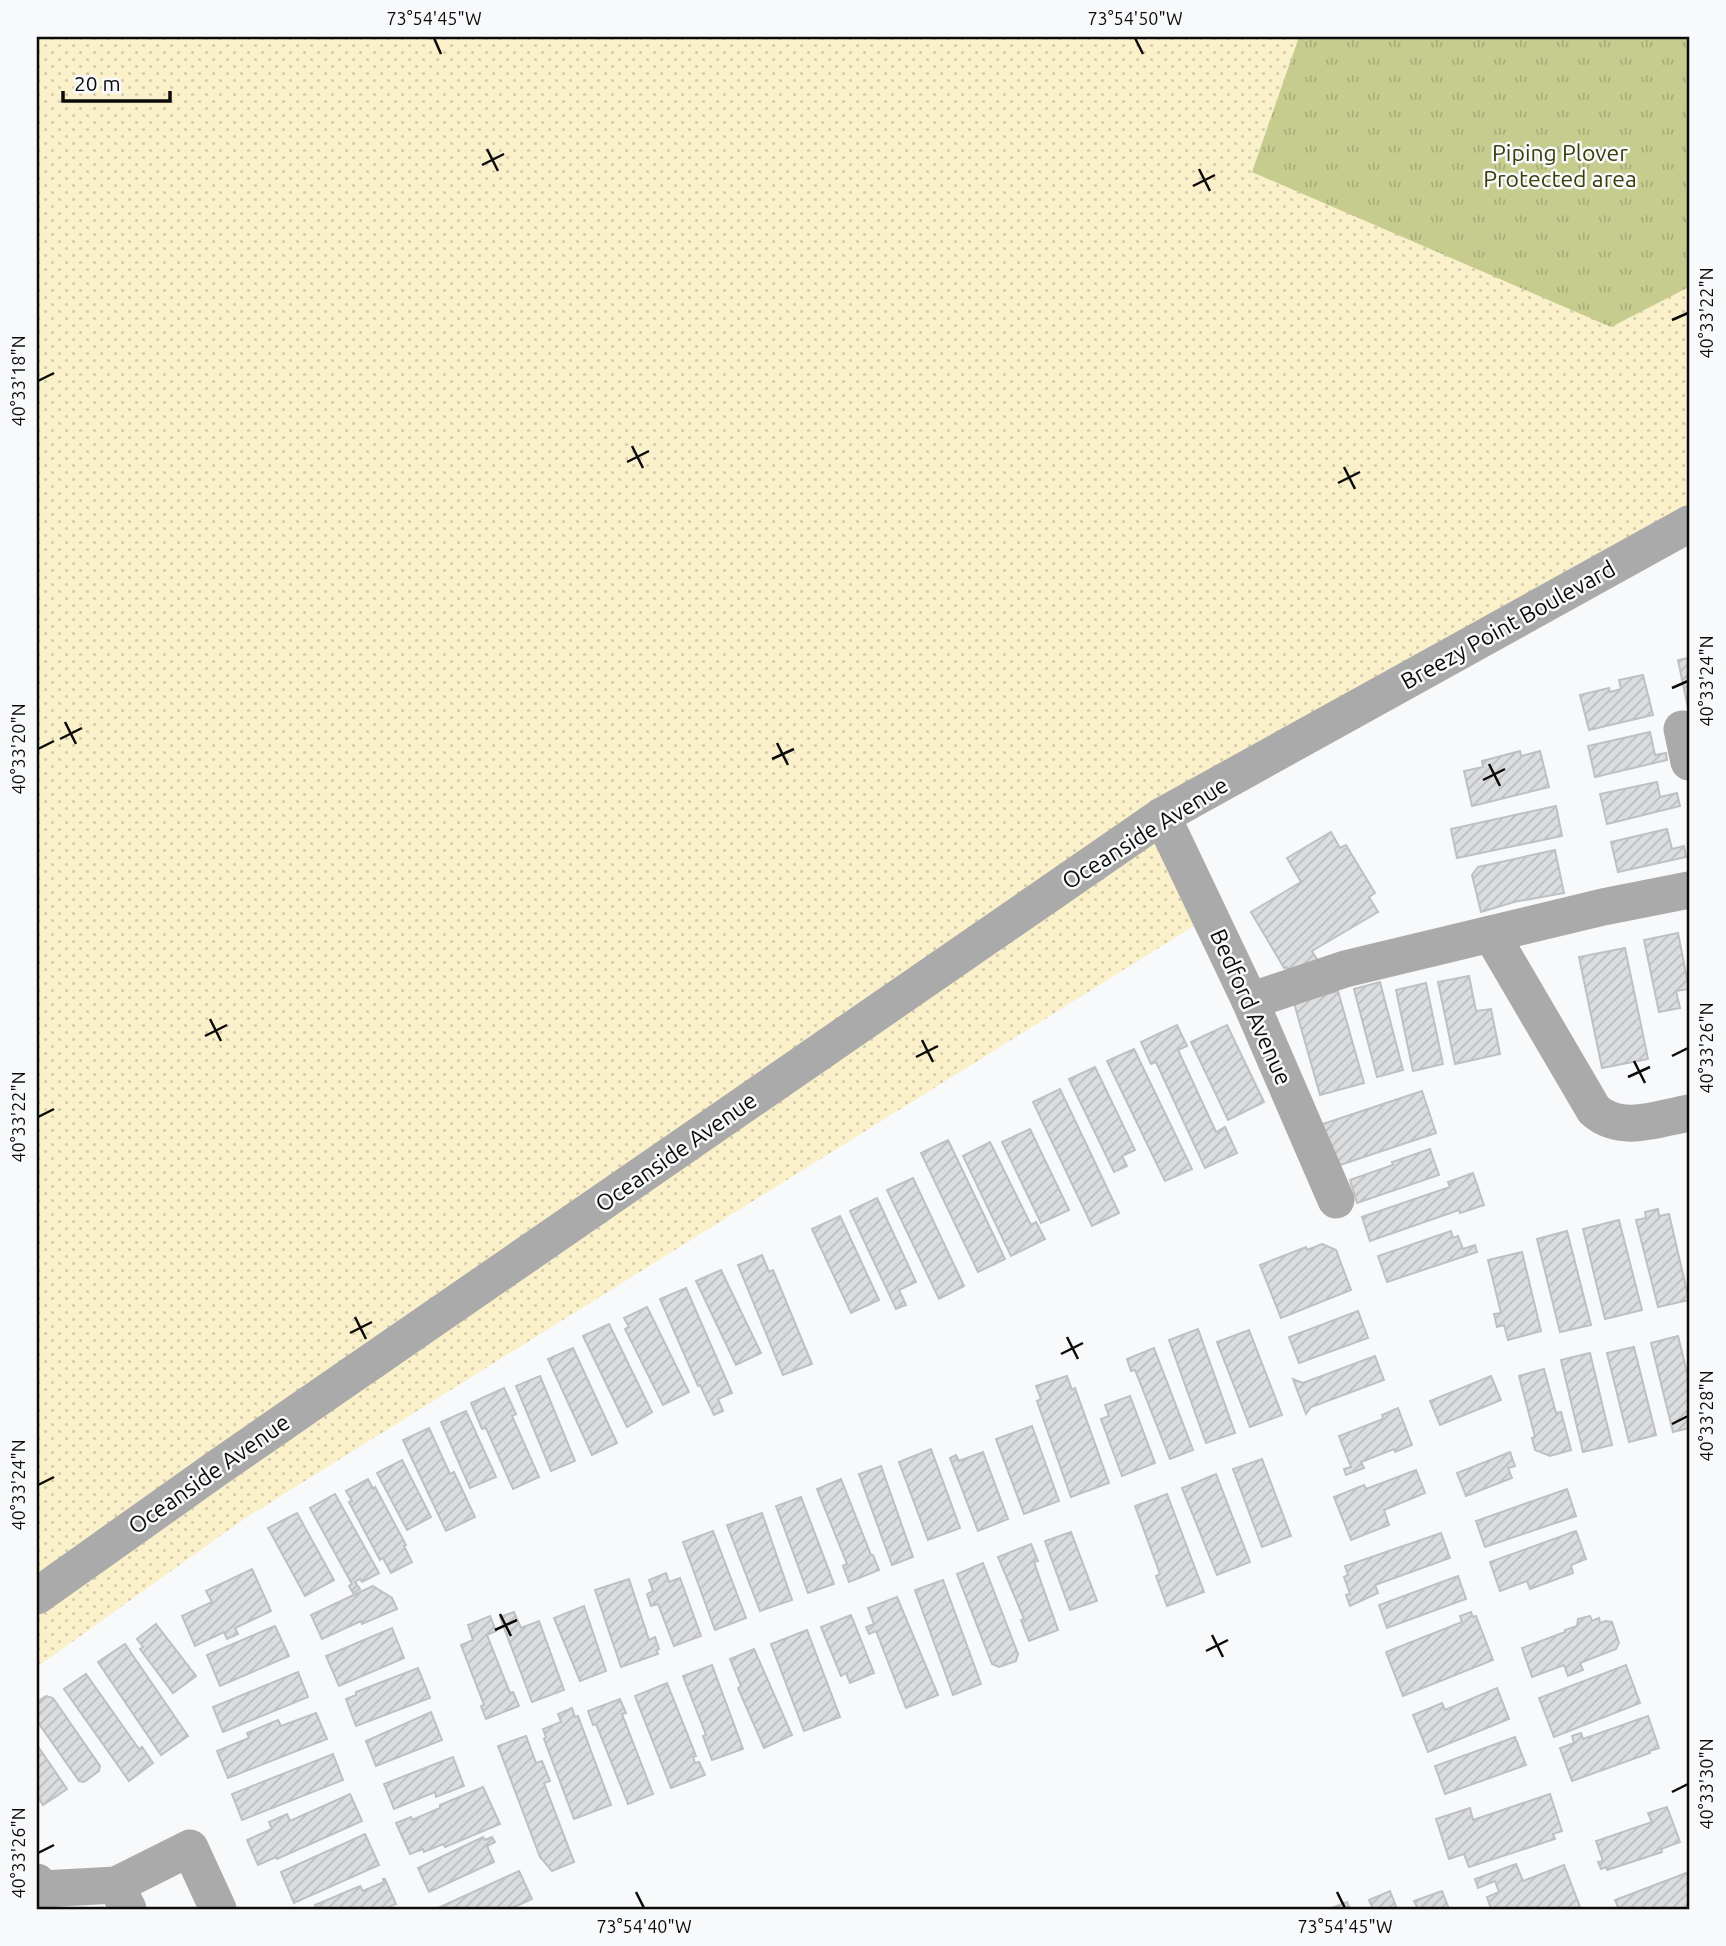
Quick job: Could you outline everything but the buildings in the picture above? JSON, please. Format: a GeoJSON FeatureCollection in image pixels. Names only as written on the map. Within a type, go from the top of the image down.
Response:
{"type":"FeatureCollection","features":[{"type":"Feature","properties":{"kind":"street","name":"Breezy Point Boulevard"},"geometry":{"type":"LineString","coordinates":[[1326,725],[1689,524]]}},
{"type":"Feature","properties":{"kind":"street","name":"Oceanside Avenue"},"geometry":{"type":"LineString","coordinates":[[37,1596],[220,1465],[1163,816],[1326,725]]}},
{"type":"Feature","properties":{"kind":"street","name":"Bedford Avenue"},"geometry":{"type":"LineString","coordinates":[[1163,816],[1250,1001],[1336,1200]]}},
{"type":"Feature","properties":{"kind":"street"},"geometry":{"type":"LineString","coordinates":[[1250,1001],[1345,969],[1689,890]]}},
{"type":"Feature","properties":{"kind":"street"},"geometry":{"type":"LineString","coordinates":[[1491,934],[1594,1110],[1605,1120],[1634,1124],[1689,1113]]}},
{"type":"Feature","properties":{"kind":"street"},"geometry":{"type":"LineString","coordinates":[[37,1882],[42,1889],[122,1897],[190,1848],[218,1909]]}},
{"type":"Feature","properties":{"kind":"sand"},"geometry":{"type":"Polygon","coordinates":[[[37,37],[1689,37],[1689,515],[1144,820],[1197,924],[244,1519],[37,1667],[37,37]]]}},
{"type":"Feature","properties":{"kind":"green space","name":"Piping Plover Protected area"},"geometry":{"type":"Polygon","coordinates":[[[1299,37],[1689,37],[1689,287],[1611,327],[1252,172],[1299,37]]]}}]}
